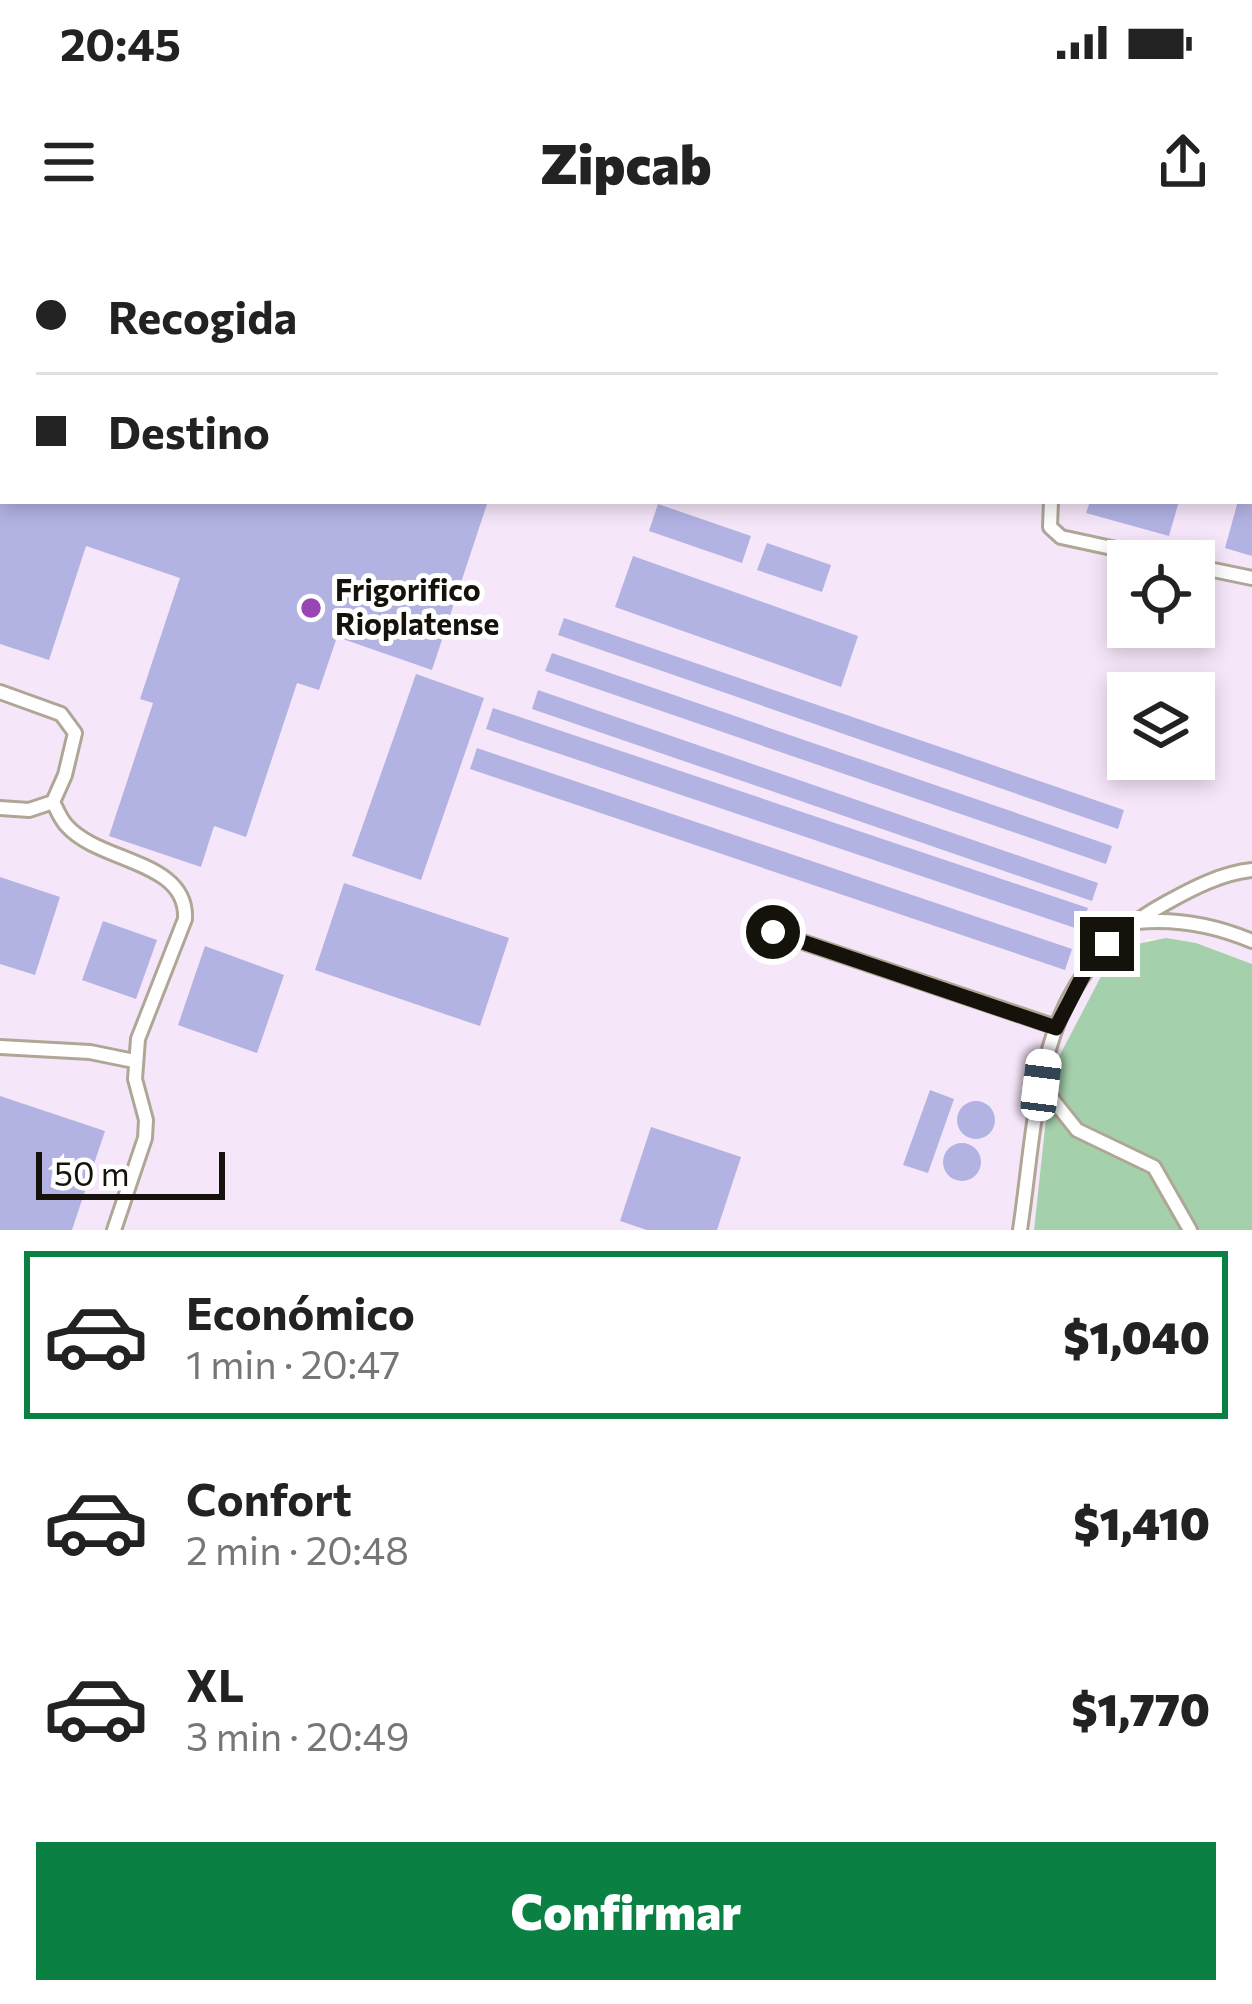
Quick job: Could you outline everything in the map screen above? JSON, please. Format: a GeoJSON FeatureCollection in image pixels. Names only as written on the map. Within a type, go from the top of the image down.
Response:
{"type":"FeatureCollection","features":[{"type":"Feature","properties":{"kind":"lane"},"geometry":{"type":"LineString","coordinates":[[1051,504],[1050,527],[1060,537],[1107,547]]}},
{"type":"Feature","properties":{"kind":"lane"},"geometry":{"type":"LineString","coordinates":[[1215,570],[1252,578]]}},
{"type":"Feature","properties":{"kind":"lane"},"geometry":{"type":"LineString","coordinates":[[0,692],[62,714],[75,733],[65,775],[52,802],[29,810],[0,808]]}},
{"type":"Feature","properties":{"kind":"lane"},"geometry":{"type":"LineString","coordinates":[[52,802],[68,827],[174,883],[186,900],[185,919],[134,1061],[145,1138],[114,1230]]}},
{"type":"Feature","properties":{"kind":"lane"},"geometry":{"type":"LineString","coordinates":[[1020,1230],[1041,1085],[1056,1028],[1090,962],[1131,922],[1195,887],[1252,870]]}},
{"type":"Feature","properties":{"kind":"lane"},"geometry":{"type":"LineString","coordinates":[[1131,922],[1167,919],[1221,928],[1252,941]]}},
{"type":"Feature","properties":{"kind":"lane"},"geometry":{"type":"LineString","coordinates":[[773,932],[1056,1028]]}},
{"type":"Feature","properties":{"kind":"lane"},"geometry":{"type":"LineString","coordinates":[[0,1048],[90,1052],[134,1061]]}},
{"type":"Feature","properties":{"kind":"lane"},"geometry":{"type":"LineString","coordinates":[[1041,1085],[1077,1130],[1154,1167],[1190,1230]]}},
{"type":"Feature","properties":{"kind":"shaded area"},"geometry":{"type":"Polygon","coordinates":[[[0,504],[1252,504],[1252,964],[1196,943],[1147,939],[1051,1072],[1034,1230],[0,1230],[0,504]]]}},
{"type":"Feature","properties":{"kind":"green space"},"geometry":{"type":"Polygon","coordinates":[[[1166,938],[1196,943],[1252,964],[1252,1230],[1034,1230],[1051,1072],[1106,967],[1132,945],[1166,938]]]}},
{"type":"Feature","properties":{"kind":"building","name":"Frigorifico Rioplatense"},"geometry":{"type":"Polygon","coordinates":[[[0,504],[487,504],[432,670],[337,637],[319,690],[297,683],[246,837],[214,826],[201,867],[109,836],[153,703],[140,699],[180,578],[86,546],[49,660],[0,644],[0,504]]]}},
{"type":"Feature","properties":{"kind":"building"},"geometry":{"type":"Polygon","coordinates":[[[658,504],[751,536],[742,563],[649,531],[658,504]]]}},
{"type":"Feature","properties":{"kind":"building"},"geometry":{"type":"Polygon","coordinates":[[[1089,504],[1178,504],[1169,536],[1086,513],[1089,504]]]}},
{"type":"Feature","properties":{"kind":"building"},"geometry":{"type":"Polygon","coordinates":[[[1237,504],[1252,504],[1252,556],[1225,548],[1237,504]]]}},
{"type":"Feature","properties":{"kind":"building"},"geometry":{"type":"Polygon","coordinates":[[[767,543],[831,565],[822,592],[757,570],[767,543]]]}},
{"type":"Feature","properties":{"kind":"building"},"geometry":{"type":"Polygon","coordinates":[[[633,556],[858,636],[841,687],[615,607],[633,556]]]}},
{"type":"Feature","properties":{"kind":"building"},"geometry":{"type":"Polygon","coordinates":[[[564,618],[1124,810],[1118,829],[558,635],[564,618]]]}},
{"type":"Feature","properties":{"kind":"building"},"geometry":{"type":"Polygon","coordinates":[[[552,653],[1112,846],[1106,864],[545,671],[552,653]]]}},
{"type":"Feature","properties":{"kind":"building"},"geometry":{"type":"Polygon","coordinates":[[[416,674],[484,698],[421,880],[352,856],[416,674]]]}},
{"type":"Feature","properties":{"kind":"building"},"geometry":{"type":"Polygon","coordinates":[[[538,690],[1098,883],[1092,901],[532,709],[538,690]]]}},
{"type":"Feature","properties":{"kind":"building"},"geometry":{"type":"Polygon","coordinates":[[[493,708],[1088,908],[1081,930],[486,729],[493,708]]]}},
{"type":"Feature","properties":{"kind":"building"},"geometry":{"type":"Polygon","coordinates":[[[477,748],[1072,949],[1065,970],[470,769],[477,748]]]}},
{"type":"Feature","properties":{"kind":"building"},"geometry":{"type":"Polygon","coordinates":[[[0,877],[60,897],[35,975],[0,964],[0,877]]]}},
{"type":"Feature","properties":{"kind":"building"},"geometry":{"type":"Polygon","coordinates":[[[344,883],[509,938],[480,1026],[315,970],[344,883]]]}},
{"type":"Feature","properties":{"kind":"building"},"geometry":{"type":"Polygon","coordinates":[[[103,921],[157,940],[136,999],[82,980],[103,921]]]}},
{"type":"Feature","properties":{"kind":"building"},"geometry":{"type":"Polygon","coordinates":[[[205,946],[284,975],[257,1053],[178,1025],[205,946]]]}},
{"type":"Feature","properties":{"kind":"building"},"geometry":{"type":"Polygon","coordinates":[[[930,1090],[954,1099],[928,1173],[903,1165],[930,1090]]]}},
{"type":"Feature","properties":{"kind":"building"},"geometry":{"type":"Polygon","coordinates":[[[0,1096],[105,1131],[72,1230],[0,1230],[0,1096]]]}},
{"type":"Feature","properties":{"kind":"building"},"geometry":{"type":"Polygon","coordinates":[[[976,1101],[990,1106],[995,1120],[990,1134],[976,1139],[962,1134],[957,1120],[962,1106],[976,1101]]]}},
{"type":"Feature","properties":{"kind":"building"},"geometry":{"type":"Polygon","coordinates":[[[651,1127],[741,1157],[717,1230],[647,1230],[620,1221],[651,1127]]]}},
{"type":"Feature","properties":{"kind":"building"},"geometry":{"type":"Polygon","coordinates":[[[962,1143],[976,1148],[981,1162],[976,1176],[962,1181],[948,1176],[943,1162],[948,1148],[962,1143]]]}},
{"type":"Feature","properties":{"kind":"place","name":"Frigorifico Rioplatense"},"geometry":{"type":"Point","coordinates":[311,608]}},
{"type":"Feature","properties":{"kind":"route"},"geometry":{"type":"LineString","coordinates":[[773,932],[1056,1028],[1090,962],[1107,944]]}}]}
